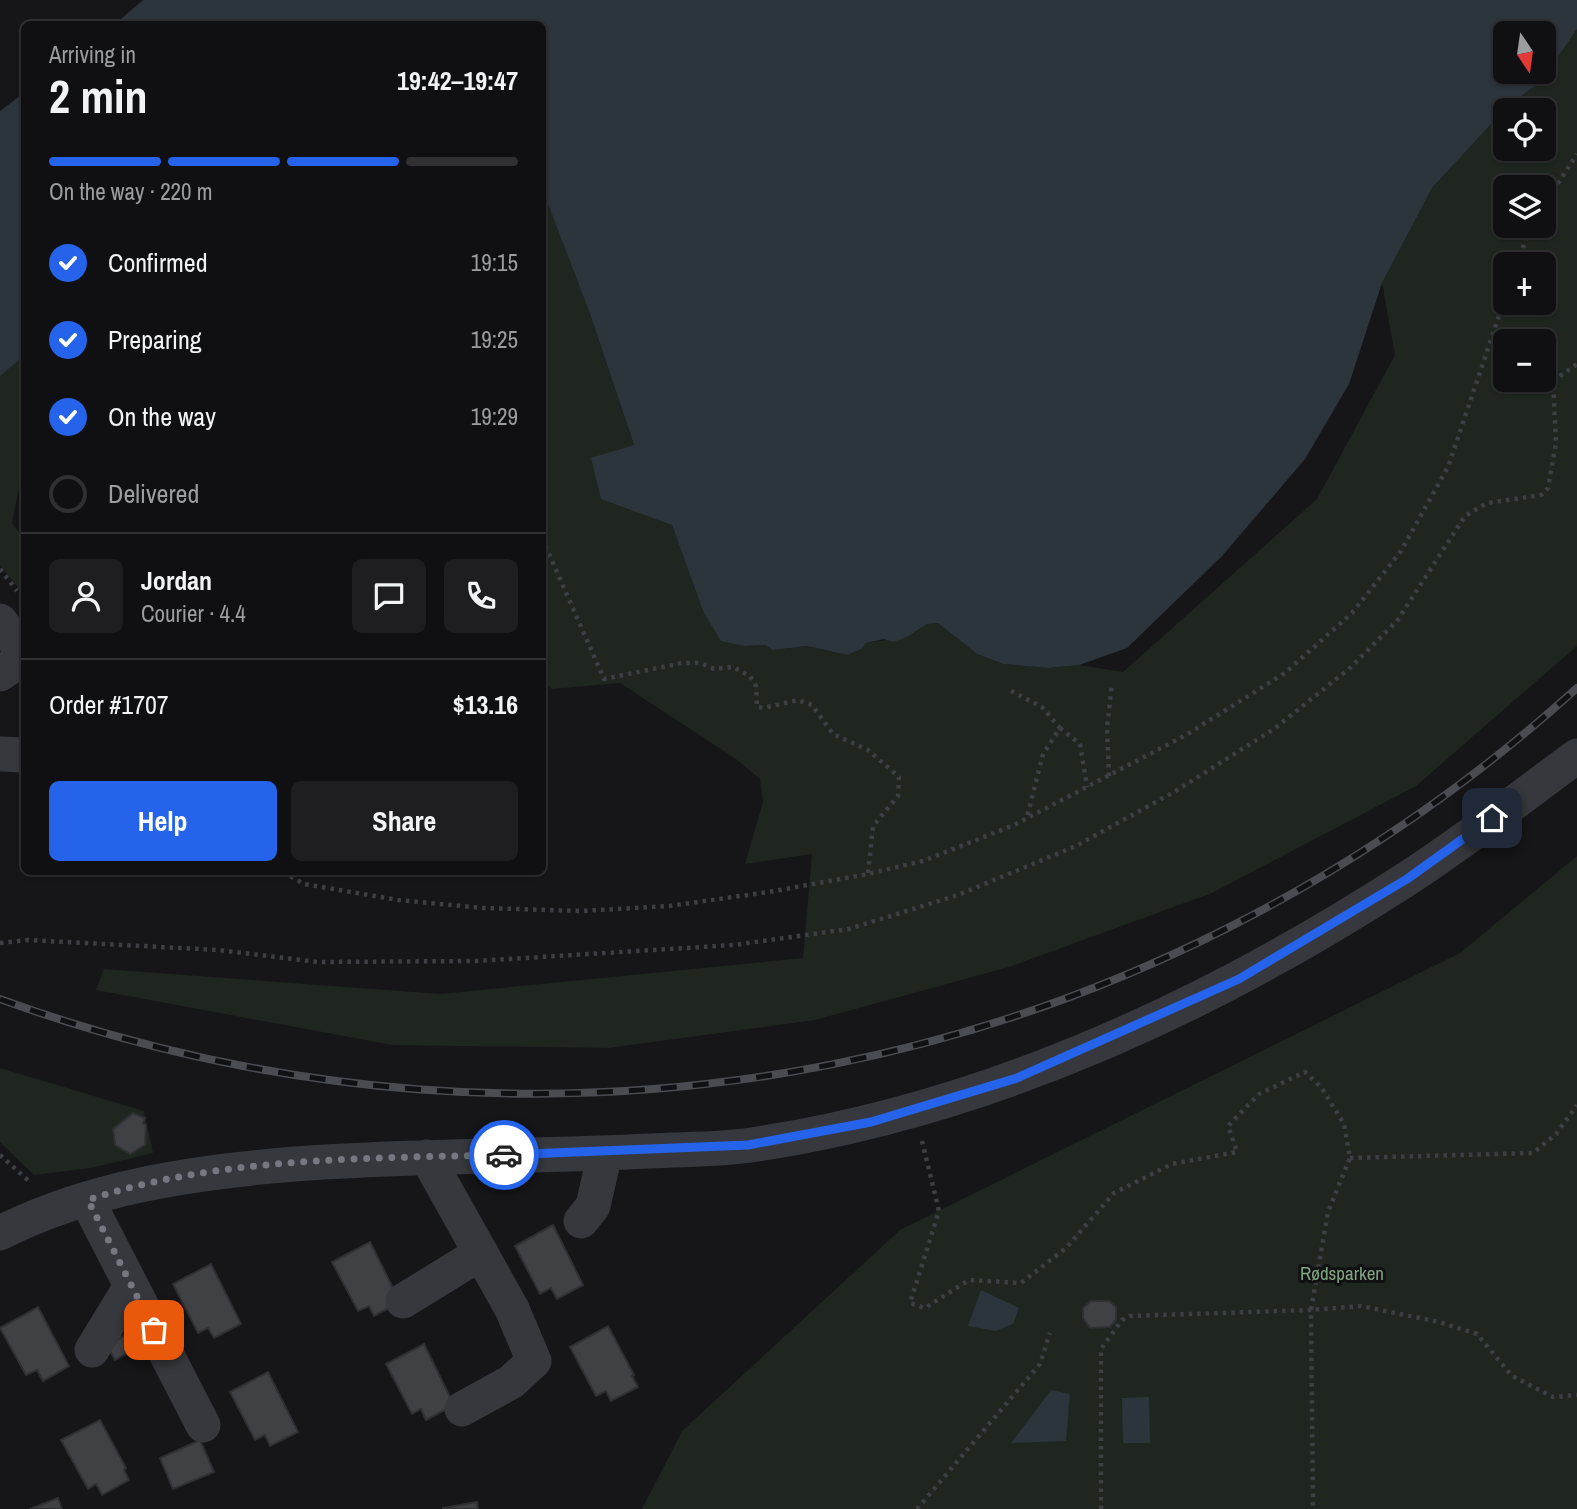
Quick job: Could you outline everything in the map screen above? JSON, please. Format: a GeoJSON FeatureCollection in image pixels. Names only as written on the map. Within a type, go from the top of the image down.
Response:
{"type":"FeatureCollection","features":[{"type":"Feature","properties":{"kind":"street"},"geometry":{"type":"LineString","coordinates":[[0,621],[21,651]]}},
{"type":"Feature","properties":{"kind":"street"},"geometry":{"type":"LineString","coordinates":[[0,674],[21,657]]}},
{"type":"Feature","properties":{"kind":"street"},"geometry":{"type":"LineString","coordinates":[[0,754],[21,755]]}},
{"type":"Feature","properties":{"kind":"street"},"geometry":{"type":"LineString","coordinates":[[1,1229],[132,1186],[230,1170],[427,1157],[605,1153],[748,1145],[871,1122],[1017,1078],[1239,979],[1407,879],[1577,757]]}},
{"type":"Feature","properties":{"kind":"street"},"geometry":{"type":"LineString","coordinates":[[581,1221],[593,1206],[605,1153]]}},
{"type":"Feature","properties":{"kind":"street"},"geometry":{"type":"LineString","coordinates":[[427,1157],[512,1309],[534,1361],[511,1382],[461,1409]]}},
{"type":"Feature","properties":{"kind":"street"},"geometry":{"type":"LineString","coordinates":[[88,1200],[203,1424]]}},
{"type":"Feature","properties":{"kind":"street"},"geometry":{"type":"LineString","coordinates":[[403,1301],[481,1253]]}},
{"type":"Feature","properties":{"kind":"street"},"geometry":{"type":"LineString","coordinates":[[92,1350],[131,1286]]}},
{"type":"Feature","properties":{"kind":"path"},"geometry":{"type":"LineString","coordinates":[[1556,186],[1577,154]]}},
{"type":"Feature","properties":{"kind":"path"},"geometry":{"type":"LineString","coordinates":[[288,875],[304,884],[398,900],[483,908],[581,911],[669,906],[769,892],[923,861],[1027,818],[1186,735],[1284,673],[1352,613],[1401,551],[1448,467],[1499,315]]}},
{"type":"Feature","properties":{"kind":"path"},"geometry":{"type":"LineString","coordinates":[[0,943],[28,940],[218,950],[318,962],[476,961],[734,945],[849,929],[958,895],[1076,846],[1174,792],[1274,729],[1350,668],[1397,621],[1465,516],[1487,503],[1541,495],[1548,488],[1556,443],[1553,381],[1577,364]]}},
{"type":"Feature","properties":{"kind":"path"},"geometry":{"type":"LineString","coordinates":[[546,547],[604,679],[682,663],[701,663],[714,669],[733,667],[750,676],[756,686],[757,707],[764,708],[798,700],[812,705],[833,734],[868,750],[899,777],[898,796],[873,826],[868,874]]}},
{"type":"Feature","properties":{"kind":"path"},"geometry":{"type":"LineString","coordinates":[[0,569],[21,596]]}},
{"type":"Feature","properties":{"kind":"path"},"geometry":{"type":"LineString","coordinates":[[1109,776],[1107,728],[1112,683]]}},
{"type":"Feature","properties":{"kind":"path"},"geometry":{"type":"LineString","coordinates":[[1012,691],[1042,707],[1060,728],[1080,744],[1087,787]]}},
{"type":"Feature","properties":{"kind":"path"},"geometry":{"type":"LineString","coordinates":[[1027,818],[1043,754],[1060,728]]}},
{"type":"Feature","properties":{"kind":"path"},"geometry":{"type":"LineString","coordinates":[[922,1139],[939,1211],[910,1303],[925,1308],[969,1280],[1021,1283],[1066,1248],[1114,1193],[1172,1164],[1237,1152],[1228,1126],[1259,1094],[1305,1072],[1321,1087],[1344,1124],[1350,1158],[1328,1212],[1311,1310],[1312,1509]]}},
{"type":"Feature","properties":{"kind":"path"},"geometry":{"type":"LineString","coordinates":[[1350,1158],[1533,1153],[1556,1134],[1577,1105]]}},
{"type":"Feature","properties":{"kind":"path"},"geometry":{"type":"LineString","coordinates":[[1101,1509],[1101,1349],[1122,1320],[1130,1316],[1361,1306],[1440,1322],[1477,1334],[1512,1376],[1553,1397],[1577,1395]]}},
{"type":"Feature","properties":{"kind":"path"},"geometry":{"type":"LineString","coordinates":[[916,1509],[1040,1364],[1050,1333]]}},
{"type":"Feature","properties":{"kind":"green space"},"geometry":{"type":"Polygon","coordinates":[[[1577,29],[1577,646],[1416,786],[1212,893],[1009,967],[815,1020],[608,1048],[392,1045],[96,990],[104,969],[441,994],[803,958],[812,854],[745,864],[763,802],[760,779],[736,759],[620,683],[552,689],[546,685],[546,199],[590,314],[634,446],[672,525],[703,611],[744,646],[765,645],[773,650],[807,646],[847,655],[866,643],[907,637],[927,624],[938,623],[977,654],[1003,664],[1049,668],[1079,665],[1123,672],[1317,499],[1395,355],[1382,283],[1432,188],[1493,122],[1493,161],[1556,161],[1556,98],[1519,98],[1537,84],[1556,84],[1556,60],[1577,29]]]}},
{"type":"Feature","properties":{"kind":"green space"},"geometry":{"type":"Polygon","coordinates":[[[21,358],[21,477],[12,523],[21,535],[21,591],[0,565],[0,376],[21,358]]]}},
{"type":"Feature","properties":{"kind":"green space","name":"Rødsparken"},"geometry":{"type":"Polygon","coordinates":[[[1577,856],[1577,1509],[642,1509],[682,1431],[900,1230],[1460,953],[1577,856]]]}},
{"type":"Feature","properties":{"kind":"green space"},"geometry":{"type":"Polygon","coordinates":[[[0,1068],[144,1111],[153,1153],[91,1168],[34,1175],[0,1142],[0,1068]]]}},
{"type":"Feature","properties":{"kind":"shaded area"},"geometry":{"type":"Polygon","coordinates":[[[143,0],[1577,0],[1577,29],[1556,60],[1556,21],[1493,21],[1493,84],[1537,84],[1519,98],[1493,98],[1493,122],[1432,188],[1382,283],[1349,384],[1305,459],[1222,556],[1127,648],[1079,665],[1049,668],[1003,664],[977,654],[938,623],[927,624],[907,637],[893,642],[884,639],[866,643],[861,649],[847,655],[807,646],[773,650],[765,645],[744,646],[721,641],[703,611],[672,525],[601,499],[591,458],[634,445],[590,314],[546,199],[546,21],[118,21],[143,0]]]}},
{"type":"Feature","properties":{"kind":"shaded area"},"geometry":{"type":"Polygon","coordinates":[[[21,95],[21,358],[0,376],[0,111],[21,95]]]}},
{"type":"Feature","properties":{"kind":"shaded area"},"geometry":{"type":"Polygon","coordinates":[[[981,1290],[1019,1308],[1013,1324],[995,1331],[968,1326],[981,1290]]]}},
{"type":"Feature","properties":{"kind":"shaded area"},"geometry":{"type":"Polygon","coordinates":[[[1051,1390],[1070,1394],[1066,1441],[1011,1443],[1051,1390]]]}},
{"type":"Feature","properties":{"kind":"shaded area"},"geometry":{"type":"Polygon","coordinates":[[[1149,1397],[1150,1443],[1123,1443],[1122,1398],[1149,1397]]]}},
{"type":"Feature","properties":{"kind":"building"},"geometry":{"type":"Polygon","coordinates":[[[133,1113],[145,1118],[145,1145],[130,1154],[115,1145],[113,1129],[133,1113]]]}},
{"type":"Feature","properties":{"kind":"building"},"geometry":{"type":"Polygon","coordinates":[[[553,1225],[583,1285],[557,1299],[551,1288],[540,1294],[515,1246],[553,1225]]]}},
{"type":"Feature","properties":{"kind":"building"},"geometry":{"type":"Polygon","coordinates":[[[370,1242],[400,1302],[374,1316],[369,1306],[358,1311],[332,1262],[370,1242]]]}},
{"type":"Feature","properties":{"kind":"building"},"geometry":{"type":"Polygon","coordinates":[[[211,1264],[241,1324],[214,1338],[208,1328],[198,1333],[173,1284],[211,1264]]]}},
{"type":"Feature","properties":{"kind":"building"},"geometry":{"type":"Polygon","coordinates":[[[1091,1301],[1109,1301],[1116,1307],[1116,1320],[1110,1327],[1090,1328],[1083,1318],[1083,1308],[1091,1301]]]}},
{"type":"Feature","properties":{"kind":"building"},"geometry":{"type":"Polygon","coordinates":[[[38,1307],[69,1366],[43,1381],[37,1370],[26,1375],[0,1328],[38,1307]]]}},
{"type":"Feature","properties":{"kind":"building"},"geometry":{"type":"Polygon","coordinates":[[[608,1326],[638,1387],[611,1401],[606,1391],[596,1396],[570,1347],[608,1326]]]}},
{"type":"Feature","properties":{"kind":"building"},"geometry":{"type":"Polygon","coordinates":[[[136,1329],[144,1344],[115,1360],[107,1345],[136,1329]]]}},
{"type":"Feature","properties":{"kind":"building"},"geometry":{"type":"Polygon","coordinates":[[[424,1344],[454,1405],[426,1420],[421,1409],[412,1414],[386,1364],[424,1344]]]}},
{"type":"Feature","properties":{"kind":"building"},"geometry":{"type":"Polygon","coordinates":[[[268,1372],[298,1432],[270,1446],[265,1435],[255,1440],[230,1392],[268,1372]]]}},
{"type":"Feature","properties":{"kind":"building"},"geometry":{"type":"Polygon","coordinates":[[[100,1420],[126,1468],[124,1470],[129,1480],[102,1495],[96,1484],[88,1489],[61,1440],[100,1420]]]}},
{"type":"Feature","properties":{"kind":"building"},"geometry":{"type":"Polygon","coordinates":[[[200,1440],[214,1472],[173,1489],[160,1458],[200,1440]]]}},
{"type":"Feature","properties":{"kind":"building"},"geometry":{"type":"Polygon","coordinates":[[[58,1498],[62,1509],[30,1509],[58,1498]]]}},
{"type":"Feature","properties":{"kind":"building"},"geometry":{"type":"Polygon","coordinates":[[[477,1502],[478,1509],[443,1509],[443,1508],[477,1502]]]}},
{"type":"Feature","properties":{"kind":"railway"},"geometry":{"type":"LineString","coordinates":[[0,999],[207,1059],[417,1089],[626,1091],[832,1064],[1033,1010],[1225,929],[1408,821],[1577,688]]}},
{"type":"Feature","properties":{"kind":"way so far"},"geometry":{"type":"LineString","coordinates":[[154,1330],[88,1200],[132,1186],[230,1170],[381,1158],[504,1155]]}},
{"type":"Feature","properties":{"kind":"route"},"geometry":{"type":"LineString","coordinates":[[504,1155],[605,1153],[748,1145],[871,1122],[1017,1078],[1239,979],[1407,879],[1492,818]]}}]}
